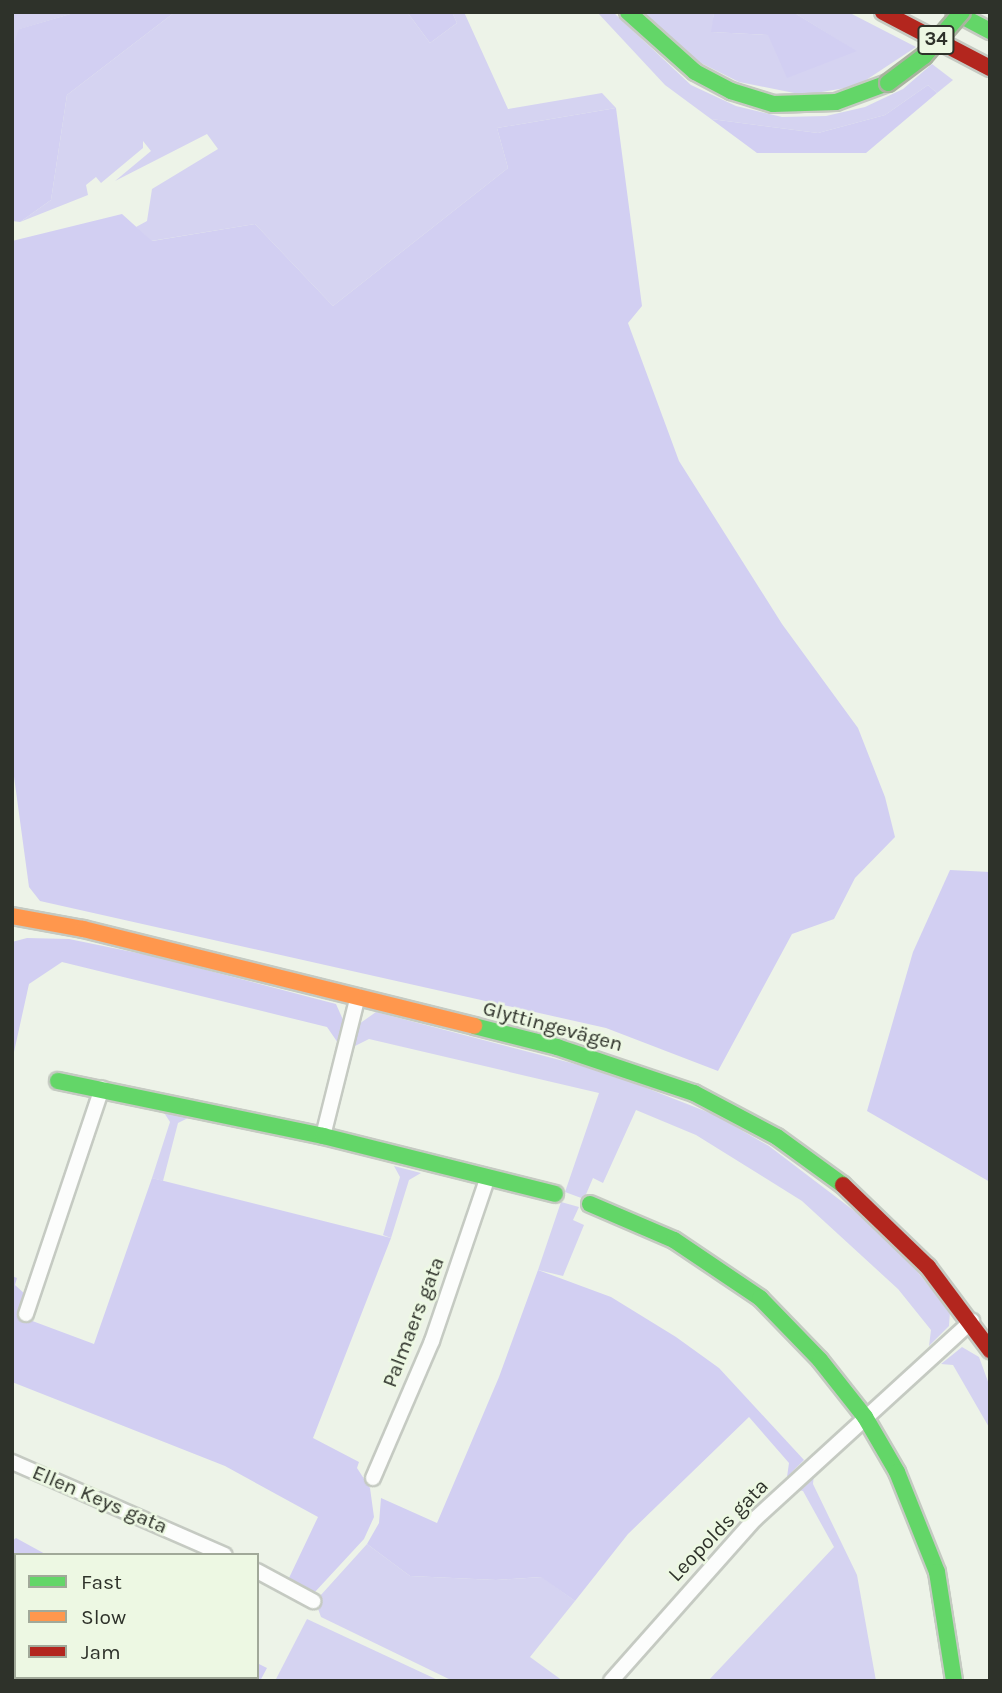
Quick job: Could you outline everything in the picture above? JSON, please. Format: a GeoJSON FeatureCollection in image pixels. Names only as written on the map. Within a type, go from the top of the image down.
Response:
{"type":"FeatureCollection","features":[{"type":"Feature","properties":{"kind":"main road"},"geometry":{"type":"LineString","coordinates":[[628,12],[695,72],[731,91],[773,104],[836,102],[888,83],[924,56],[962,12]]}},
{"type":"Feature","properties":{"kind":"main road","name":"34"},"geometry":{"type":"LineString","coordinates":[[883,12],[990,68]]}},
{"type":"Feature","properties":{"kind":"main road","name":"34"},"geometry":{"type":"LineString","coordinates":[[954,12],[990,31]]}},
{"type":"Feature","properties":{"kind":"main road","name":"Glyttingevägen"},"geometry":{"type":"LineString","coordinates":[[12,916],[358,996],[648,1074],[739,1115],[848,1188],[928,1267],[972,1321],[990,1350]]}},
{"type":"Feature","properties":{"kind":"main road"},"geometry":{"type":"LineString","coordinates":[[58,1081],[323,1136],[555,1194]]}},
{"type":"Feature","properties":{"kind":"main road"},"geometry":{"type":"LineString","coordinates":[[590,1204],[674,1240],[760,1298],[820,1360],[865,1418],[897,1472],[937,1572],[954,1681]]}},
{"type":"Feature","properties":{"kind":"street"},"geometry":{"type":"LineString","coordinates":[[323,1136],[358,996]]}},
{"type":"Feature","properties":{"kind":"street"},"geometry":{"type":"LineString","coordinates":[[26,1314],[102,1088]]}},
{"type":"Feature","properties":{"kind":"street","name":"Palmaers gata"},"geometry":{"type":"LineString","coordinates":[[373,1478],[432,1341],[487,1179]]}},
{"type":"Feature","properties":{"kind":"street","name":"Leopolds gata"},"geometry":{"type":"LineString","coordinates":[[611,1681],[728,1547],[972,1321]]}},
{"type":"Feature","properties":{"kind":"street","name":"Ellen Keys gata"},"geometry":{"type":"LineString","coordinates":[[12,1462],[220,1553]]}},
{"type":"Feature","properties":{"kind":"street"},"geometry":{"type":"LineString","coordinates":[[259,1572],[313,1601]]}},
{"type":"Feature","properties":{"kind":"shaded area"},"geometry":{"type":"Polygon","coordinates":[[[12,12],[77,12],[20,29],[12,49],[12,12]]]}},
{"type":"Feature","properties":{"kind":"shaded area"},"geometry":{"type":"Polygon","coordinates":[[[77,12],[175,12],[67,95],[51,200],[20,222],[12,221],[12,49],[19,29],[77,12]]]}},
{"type":"Feature","properties":{"kind":"shaded area"},"geometry":{"type":"Polygon","coordinates":[[[175,12],[407,12],[430,43],[457,23],[452,12],[464,12],[508,109],[602,93],[616,108],[497,128],[508,168],[333,306],[255,224],[151,241],[136,227],[147,221],[152,189],[218,149],[207,134],[115,181],[151,151],[143,141],[143,148],[101,183],[96,177],[86,185],[88,195],[20,222],[51,200],[67,95],[175,12]]]}},
{"type":"Feature","properties":{"kind":"shaded area"},"geometry":{"type":"Polygon","coordinates":[[[407,12],[452,12],[457,23],[430,43],[407,12]]]}},
{"type":"Feature","properties":{"kind":"shaded area"},"geometry":{"type":"Polygon","coordinates":[[[597,12],[613,12],[691,85],[736,106],[782,117],[826,116],[865,107],[903,89],[932,64],[953,80],[937,93],[928,85],[885,115],[818,133],[711,119],[665,85],[597,12]]]}},
{"type":"Feature","properties":{"kind":"shaded area"},"geometry":{"type":"Polygon","coordinates":[[[642,12],[714,12],[712,32],[768,35],[856,51],[793,12],[848,12],[916,47],[857,86],[804,95],[739,82],[691,58],[642,12]]]}},
{"type":"Feature","properties":{"kind":"shaded area"},"geometry":{"type":"Polygon","coordinates":[[[714,12],[793,12],[857,51],[787,78],[768,35],[711,32],[714,12]]]}},
{"type":"Feature","properties":{"kind":"shaded area"},"geometry":{"type":"Polygon","coordinates":[[[928,85],[937,93],[866,153],[757,153],[711,119],[818,133],[885,115],[928,85]]]}},
{"type":"Feature","properties":{"kind":"shaded area"},"geometry":{"type":"Polygon","coordinates":[[[616,108],[642,306],[628,323],[679,461],[782,624],[858,728],[885,797],[895,837],[855,878],[834,919],[792,934],[718,1071],[606,1028],[40,901],[29,887],[12,762],[12,241],[122,214],[152,241],[255,224],[333,306],[508,168],[497,128],[616,108]]]}},
{"type":"Feature","properties":{"kind":"shaded area"},"geometry":{"type":"Polygon","coordinates":[[[950,870],[990,872],[990,1182],[867,1111],[913,952],[950,870]]]}},
{"type":"Feature","properties":{"kind":"shaded area"},"geometry":{"type":"Polygon","coordinates":[[[27,938],[69,939],[157,957],[336,1004],[344,1022],[338,1043],[327,1027],[62,962],[29,984],[12,1061],[12,942],[27,938]]]}},
{"type":"Feature","properties":{"kind":"shaded area"},"geometry":{"type":"Polygon","coordinates":[[[376,1012],[606,1072],[715,1115],[769,1146],[861,1216],[916,1270],[950,1312],[949,1326],[929,1346],[931,1330],[898,1289],[802,1201],[696,1135],[636,1110],[603,1183],[593,1178],[584,1199],[565,1192],[599,1093],[369,1039],[353,1047],[359,1024],[376,1012]]]}},
{"type":"Feature","properties":{"kind":"shaded area"},"geometry":{"type":"Polygon","coordinates":[[[163,1111],[190,1117],[178,1123],[163,1181],[152,1178],[170,1122],[163,1111]]]}},
{"type":"Feature","properties":{"kind":"shaded area"},"geometry":{"type":"Polygon","coordinates":[[[394,1166],[421,1173],[409,1180],[391,1238],[383,1235],[400,1177],[394,1166]]]}},
{"type":"Feature","properties":{"kind":"shaded area"},"geometry":{"type":"Polygon","coordinates":[[[152,1178],[391,1238],[313,1438],[359,1462],[357,1468],[370,1488],[374,1517],[364,1539],[314,1593],[289,1578],[318,1517],[225,1466],[12,1382],[12,1276],[17,1278],[15,1285],[26,1295],[19,1316],[94,1344],[152,1178]]]}},
{"type":"Feature","properties":{"kind":"shaded area"},"geometry":{"type":"Polygon","coordinates":[[[561,1202],[579,1207],[573,1220],[584,1225],[563,1276],[538,1270],[561,1202]]]}},
{"type":"Feature","properties":{"kind":"shaded area"},"geometry":{"type":"Polygon","coordinates":[[[538,1270],[611,1297],[676,1337],[719,1368],[804,1460],[787,1477],[789,1463],[749,1417],[628,1534],[575,1601],[541,1577],[496,1580],[410,1576],[367,1544],[379,1523],[381,1498],[437,1523],[499,1377],[538,1270]]]}},
{"type":"Feature","properties":{"kind":"shaded area"},"geometry":{"type":"Polygon","coordinates":[[[962,1347],[979,1357],[990,1387],[990,1429],[953,1365],[941,1364],[962,1347]]]}},
{"type":"Feature","properties":{"kind":"shaded area"},"geometry":{"type":"Polygon","coordinates":[[[814,1473],[813,1484],[857,1575],[876,1681],[708,1681],[834,1547],[803,1491],[794,1489],[814,1473]]]}},
{"type":"Feature","properties":{"kind":"shaded area"},"geometry":{"type":"Polygon","coordinates":[[[16,1538],[43,1553],[14,1553],[14,1679],[259,1679],[259,1664],[267,1668],[260,1681],[12,1681],[12,1541],[16,1538]]]}},
{"type":"Feature","properties":{"kind":"shaded area"},"geometry":{"type":"Polygon","coordinates":[[[367,1544],[410,1576],[496,1580],[542,1577],[575,1601],[530,1657],[563,1681],[453,1681],[321,1617],[316,1603],[320,1596],[367,1544]]]}},
{"type":"Feature","properties":{"kind":"shaded area"},"geometry":{"type":"Polygon","coordinates":[[[307,1619],[440,1681],[275,1681],[307,1619]]]}},
{"type":"Feature","properties":{"kind":"traffic: fast"},"geometry":{"type":"LineString","coordinates":[[628,12],[695,72],[731,91],[773,104],[836,102],[888,83]]}},
{"type":"Feature","properties":{"kind":"traffic: fast"},"geometry":{"type":"LineString","coordinates":[[954,12],[990,31]]}},
{"type":"Feature","properties":{"kind":"traffic: fast"},"geometry":{"type":"LineString","coordinates":[[888,83],[924,56],[962,12]]}},
{"type":"Feature","properties":{"kind":"traffic: fast"},"geometry":{"type":"LineString","coordinates":[[474,1026],[557,1047],[694,1093],[777,1137],[843,1185]]}},
{"type":"Feature","properties":{"kind":"traffic: fast"},"geometry":{"type":"LineString","coordinates":[[58,1081],[323,1136],[555,1194]]}},
{"type":"Feature","properties":{"kind":"traffic: fast"},"geometry":{"type":"LineString","coordinates":[[590,1204],[674,1240],[760,1298],[820,1360],[865,1417],[897,1472],[937,1572],[954,1681]]}},
{"type":"Feature","properties":{"kind":"traffic: slow"},"geometry":{"type":"LineString","coordinates":[[12,916],[83,929],[474,1026]]}},
{"type":"Feature","properties":{"kind":"traffic: jam"},"geometry":{"type":"LineString","coordinates":[[883,12],[990,68]]}},
{"type":"Feature","properties":{"kind":"traffic: jam"},"geometry":{"type":"LineString","coordinates":[[843,1185],[928,1267],[990,1350]]}}]}
